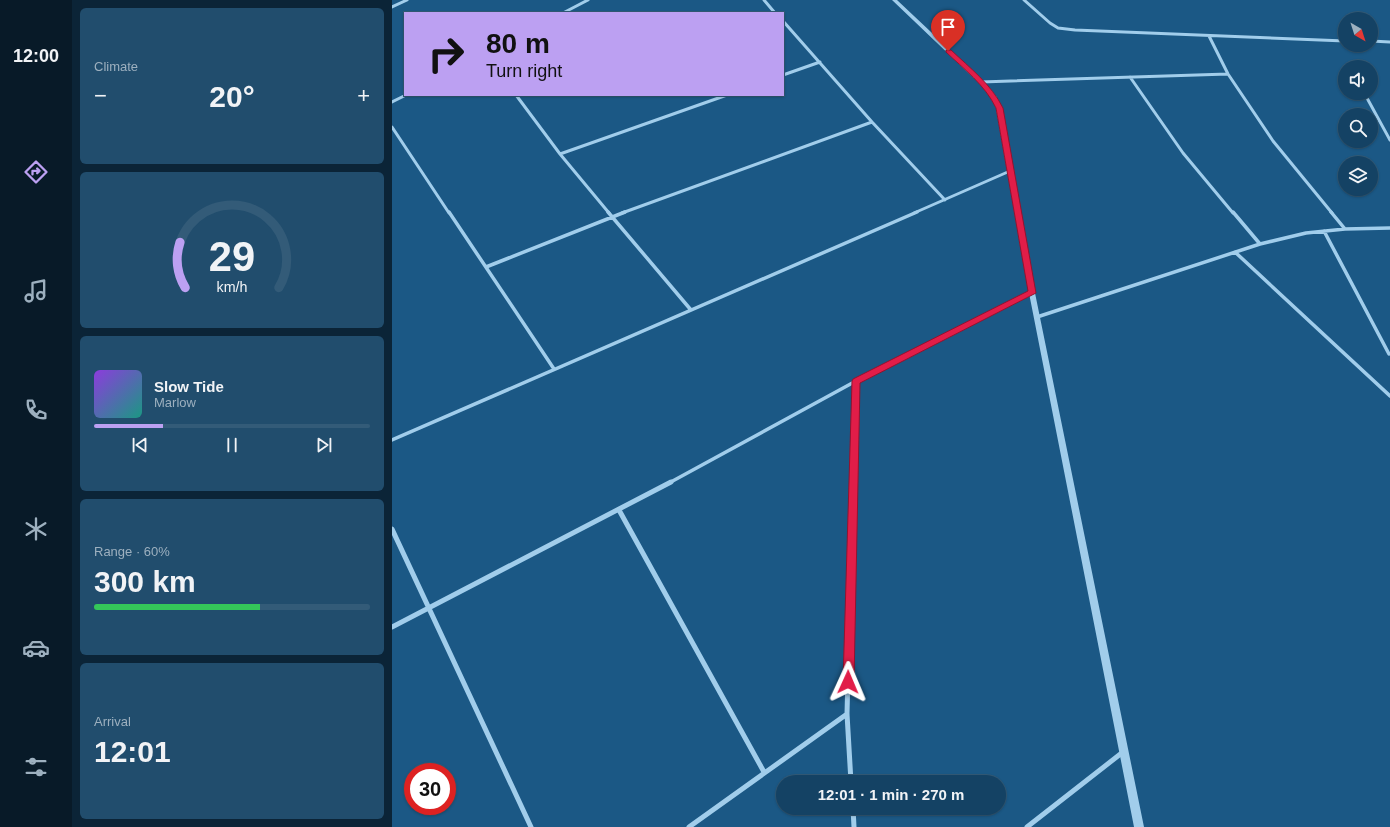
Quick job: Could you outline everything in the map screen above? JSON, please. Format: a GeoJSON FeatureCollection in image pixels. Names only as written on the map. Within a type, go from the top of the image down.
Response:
{"type":"FeatureCollection","features":[{"type":"Feature","properties":{"kind":"street"},"geometry":{"type":"LineString","coordinates":[[392,7],[407,0]]}},
{"type":"Feature","properties":{"kind":"street"},"geometry":{"type":"LineString","coordinates":[[565,12],[588,0]]}},
{"type":"Feature","properties":{"kind":"street"},"geometry":{"type":"LineString","coordinates":[[764,0],[775,12]]}},
{"type":"Feature","properties":{"kind":"street"},"geometry":{"type":"LineString","coordinates":[[894,0],[981,82],[994,97],[1000,108],[1032,293],[1139,827]]}},
{"type":"Feature","properties":{"kind":"street"},"geometry":{"type":"LineString","coordinates":[[1024,0],[1050,23],[1058,28],[1091,32],[1338,40]]}},
{"type":"Feature","properties":{"kind":"street"},"geometry":{"type":"LineString","coordinates":[[784,22],[872,122],[945,200]]}},
{"type":"Feature","properties":{"kind":"street"},"geometry":{"type":"LineString","coordinates":[[1210,36],[1228,74],[1285,157],[1345,229]]}},
{"type":"Feature","properties":{"kind":"street"},"geometry":{"type":"LineString","coordinates":[[1378,42],[1390,42]]}},
{"type":"Feature","properties":{"kind":"street"},"geometry":{"type":"LineString","coordinates":[[784,75],[820,62]]}},
{"type":"Feature","properties":{"kind":"street"},"geometry":{"type":"LineString","coordinates":[[981,82],[1228,74]]}},
{"type":"Feature","properties":{"kind":"street"},"geometry":{"type":"LineString","coordinates":[[1130,77],[1187,157],[1260,244]]}},
{"type":"Feature","properties":{"kind":"street"},"geometry":{"type":"LineString","coordinates":[[392,102],[404,96]]}},
{"type":"Feature","properties":{"kind":"street"},"geometry":{"type":"LineString","coordinates":[[517,96],[560,154],[691,310]]}},
{"type":"Feature","properties":{"kind":"street"},"geometry":{"type":"LineString","coordinates":[[560,154],[724,96]]}},
{"type":"Feature","properties":{"kind":"street"},"geometry":{"type":"LineString","coordinates":[[1368,100],[1390,140]]}},
{"type":"Feature","properties":{"kind":"street"},"geometry":{"type":"LineString","coordinates":[[486,267],[613,216],[872,122]]}},
{"type":"Feature","properties":{"kind":"street"},"geometry":{"type":"LineString","coordinates":[[392,127],[554,369]]}},
{"type":"Feature","properties":{"kind":"street"},"geometry":{"type":"LineString","coordinates":[[392,440],[1010,171]]}},
{"type":"Feature","properties":{"kind":"street"},"geometry":{"type":"LineString","coordinates":[[1037,317],[1260,244],[1306,233],[1345,229],[1390,228]]}},
{"type":"Feature","properties":{"kind":"street"},"geometry":{"type":"LineString","coordinates":[[1324,232],[1389,354]]}},
{"type":"Feature","properties":{"kind":"street"},"geometry":{"type":"LineString","coordinates":[[1235,252],[1390,396]]}},
{"type":"Feature","properties":{"kind":"street"},"geometry":{"type":"LineString","coordinates":[[392,627],[619,510],[856,381],[1032,293]]}},
{"type":"Feature","properties":{"kind":"street"},"geometry":{"type":"LineString","coordinates":[[851,775],[847,714],[856,381]]}},
{"type":"Feature","properties":{"kind":"street"},"geometry":{"type":"LineString","coordinates":[[619,510],[764,772]]}},
{"type":"Feature","properties":{"kind":"street"},"geometry":{"type":"LineString","coordinates":[[392,529],[531,827]]}},
{"type":"Feature","properties":{"kind":"street"},"geometry":{"type":"LineString","coordinates":[[689,827],[847,714]]}},
{"type":"Feature","properties":{"kind":"street"},"geometry":{"type":"LineString","coordinates":[[1027,827],[1124,752]]}},
{"type":"Feature","properties":{"kind":"street"},"geometry":{"type":"LineString","coordinates":[[853,815],[854,827]]}},
{"type":"Feature","properties":{"kind":"route"},"geometry":{"type":"LineString","coordinates":[[848,682],[856,381],[1032,293],[1000,108],[994,97],[981,82],[948,51]]}}]}
